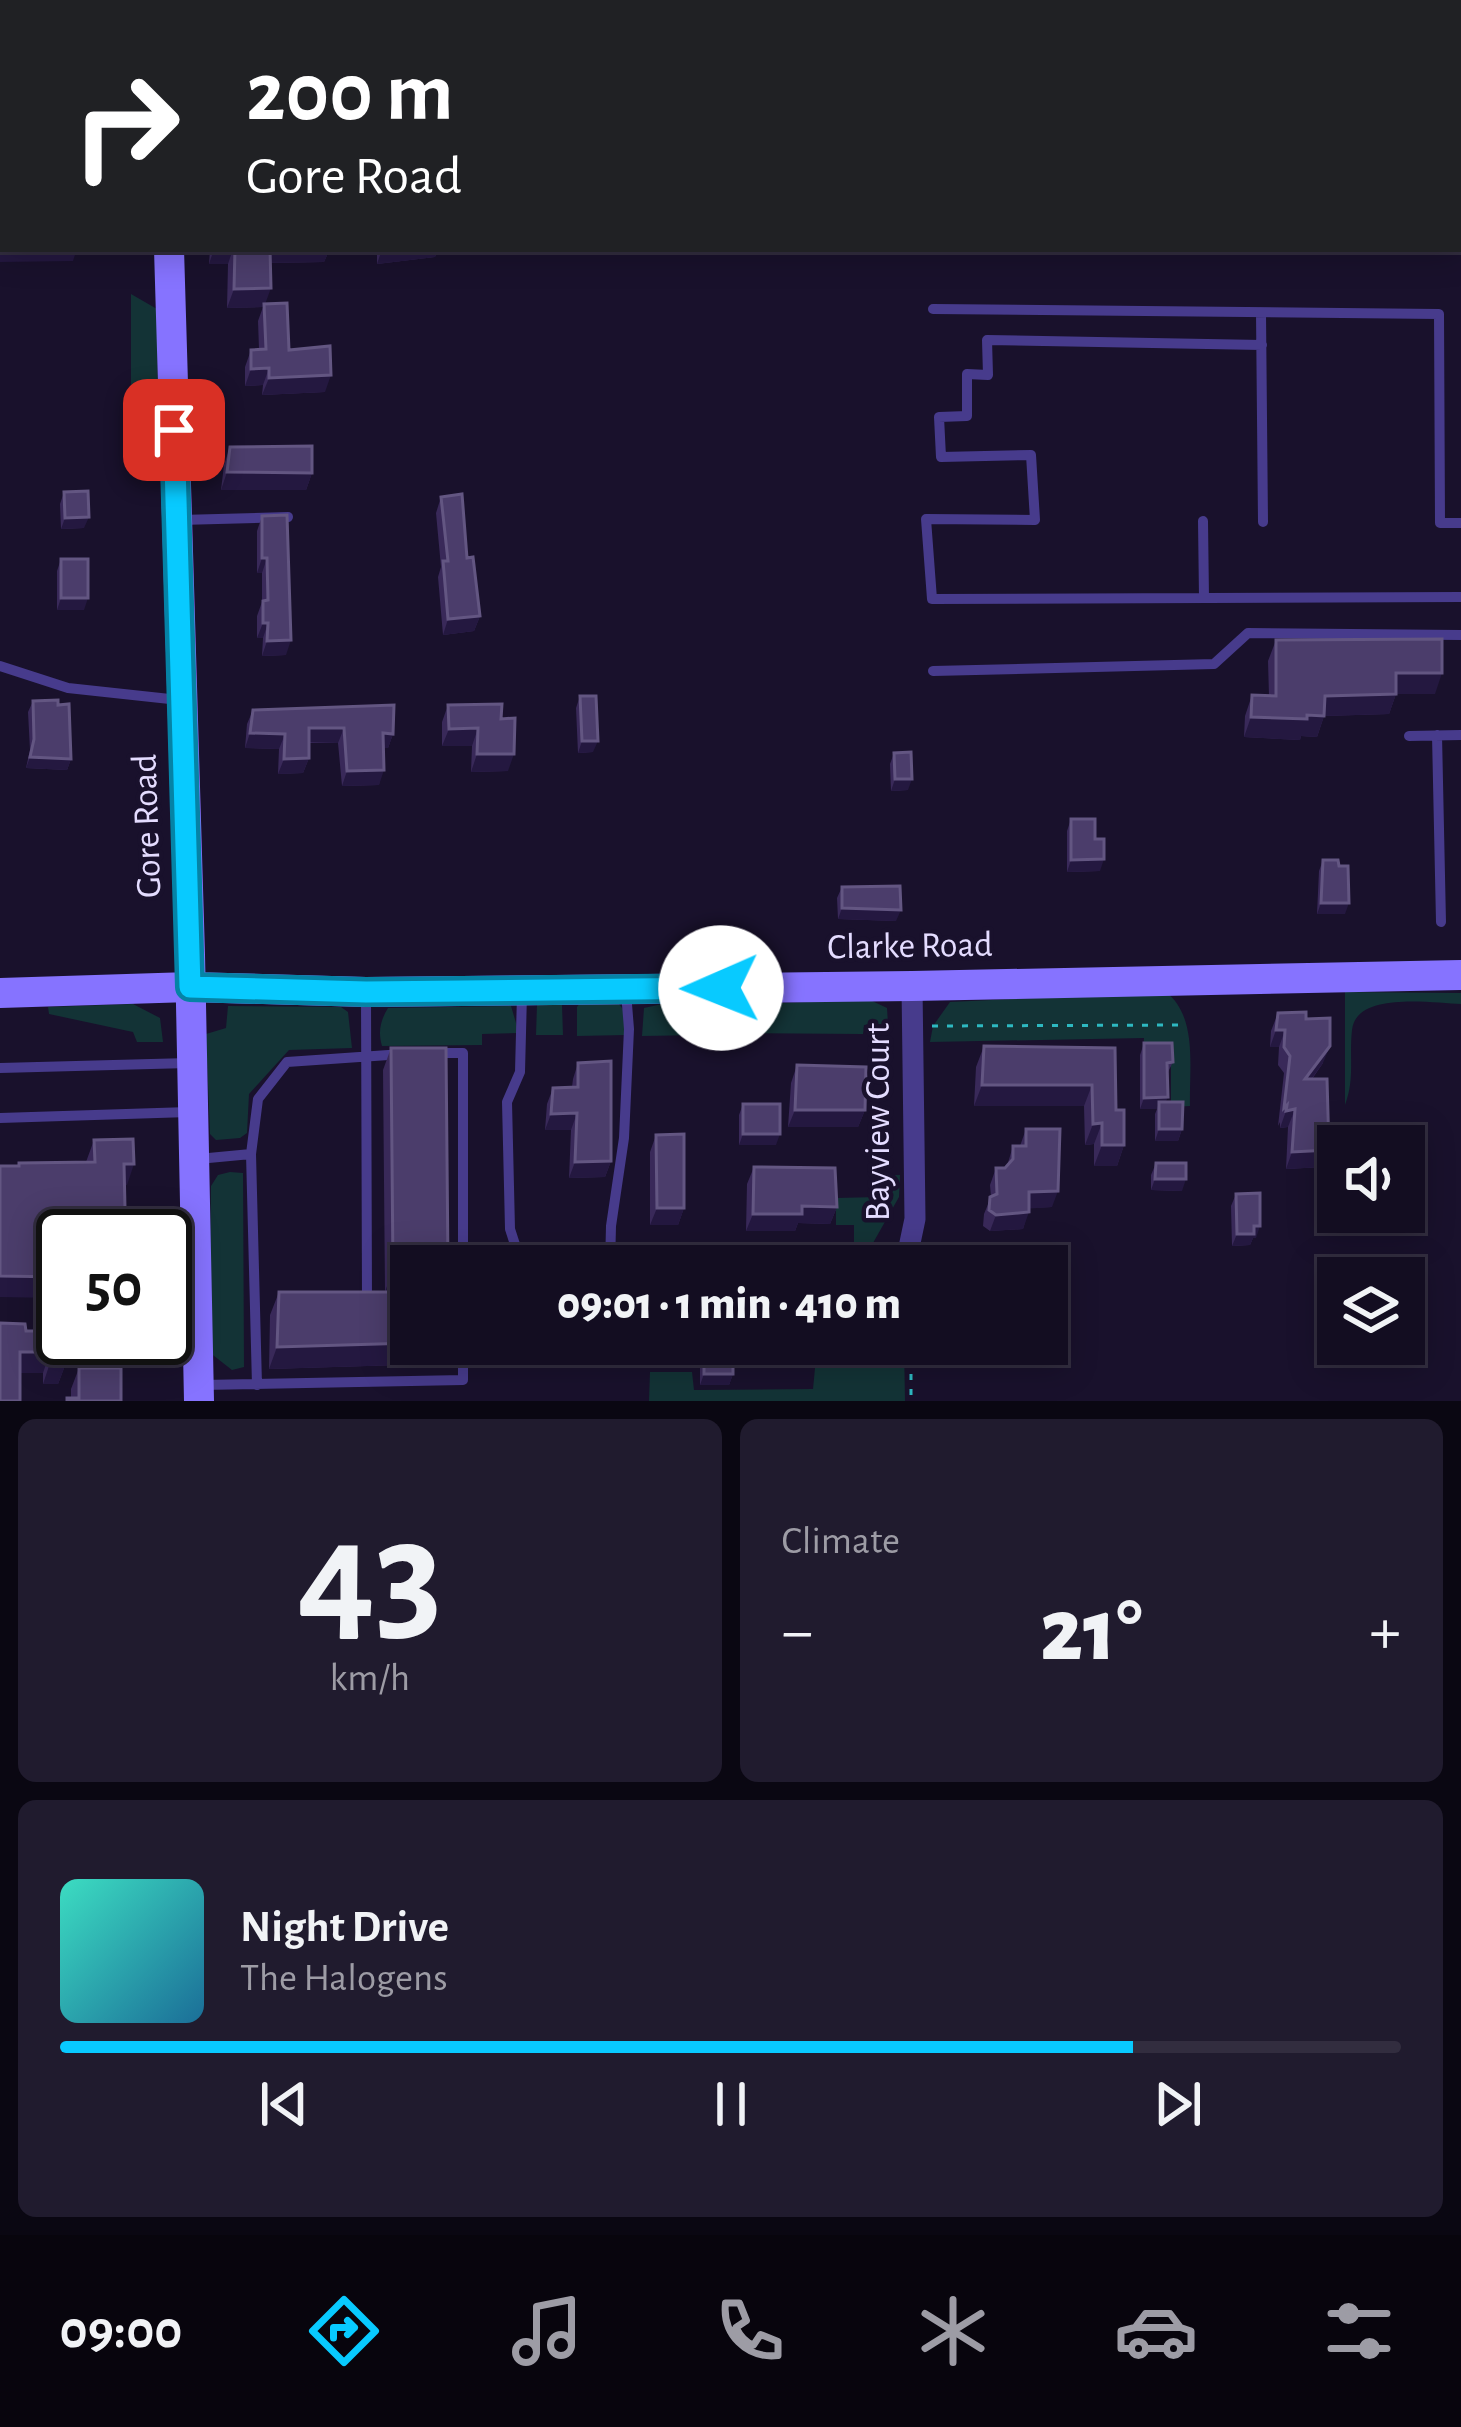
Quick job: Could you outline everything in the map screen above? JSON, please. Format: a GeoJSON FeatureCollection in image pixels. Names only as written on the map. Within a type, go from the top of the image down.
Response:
{"type":"FeatureCollection","features":[{"type":"Feature","properties":{"kind":"main road","name":"Gore Road"},"geometry":{"type":"LineString","coordinates":[[169,252],[199,1393]]}},
{"type":"Feature","properties":{"kind":"main road","name":"Clarke Road"},"geometry":{"type":"LineString","coordinates":[[0,993],[190,987],[366,992],[912,986],[1461,975]]}},
{"type":"Feature","properties":{"kind":"street","name":"Bayview Court"},"geometry":{"type":"LineString","coordinates":[[909,1245],[914,1220],[912,986]]}},
{"type":"Feature","properties":{"kind":"lane"},"geometry":{"type":"LineString","coordinates":[[933,309],[1439,314],[1440,523],[1461,523]]}},
{"type":"Feature","properties":{"kind":"lane"},"geometry":{"type":"LineString","coordinates":[[1261,313],[1263,522]]}},
{"type":"Feature","properties":{"kind":"lane"},"geometry":{"type":"LineString","coordinates":[[1262,345],[987,340],[988,375],[967,374],[967,416],[939,417],[941,457],[1031,455],[1035,520],[926,519],[932,599],[1461,597]]}},
{"type":"Feature","properties":{"kind":"lane"},"geometry":{"type":"LineString","coordinates":[[177,520],[288,518]]}},
{"type":"Feature","properties":{"kind":"lane"},"geometry":{"type":"LineString","coordinates":[[1203,521],[1204,598]]}},
{"type":"Feature","properties":{"kind":"lane"},"geometry":{"type":"LineString","coordinates":[[933,671],[1214,664],[1247,633],[1461,635]]}},
{"type":"Feature","properties":{"kind":"lane"},"geometry":{"type":"LineString","coordinates":[[0,666],[68,688],[182,700]]}},
{"type":"Feature","properties":{"kind":"lane"},"geometry":{"type":"LineString","coordinates":[[1437,735],[1441,922]]}},
{"type":"Feature","properties":{"kind":"lane"},"geometry":{"type":"LineString","coordinates":[[1409,736],[1461,735]]}},
{"type":"Feature","properties":{"kind":"lane"},"geometry":{"type":"LineString","coordinates":[[611,1245],[624,1138],[626,989]]}},
{"type":"Feature","properties":{"kind":"lane"},"geometry":{"type":"LineString","coordinates":[[515,1245],[510,1229],[507,1102],[520,1072],[523,990]]}},
{"type":"Feature","properties":{"kind":"lane"},"geometry":{"type":"LineString","coordinates":[[366,992],[367,1301]]}},
{"type":"Feature","properties":{"kind":"lane"},"geometry":{"type":"LineString","coordinates":[[256,1385],[250,1154],[258,1099],[287,1062],[463,1053],[463,1245]]}},
{"type":"Feature","properties":{"kind":"lane"},"geometry":{"type":"LineString","coordinates":[[0,1068],[193,1063]]}},
{"type":"Feature","properties":{"kind":"lane"},"geometry":{"type":"LineString","coordinates":[[0,1118],[194,1112]]}},
{"type":"Feature","properties":{"kind":"lane"},"geometry":{"type":"LineString","coordinates":[[194,1159],[250,1154]]}},
{"type":"Feature","properties":{"kind":"lane"},"geometry":{"type":"LineString","coordinates":[[344,1302],[389,1301]]}},
{"type":"Feature","properties":{"kind":"lane"},"geometry":{"type":"LineString","coordinates":[[254,1303],[277,1303]]}},
{"type":"Feature","properties":{"kind":"lane"},"geometry":{"type":"LineString","coordinates":[[199,1393],[256,1385],[463,1380],[463,1365]]}},
{"type":"Feature","properties":{"kind":"path"},"geometry":{"type":"LineString","coordinates":[[930,1026],[1184,1025]]}},
{"type":"Feature","properties":{"kind":"path"},"geometry":{"type":"LineString","coordinates":[[910,1365],[911,1401]]}},
{"type":"Feature","properties":{"kind":"green space"},"geometry":{"type":"Polygon","coordinates":[[[131,294],[157,309],[158,422],[131,424],[131,294]]]}},
{"type":"Feature","properties":{"kind":"green space"},"geometry":{"type":"Polygon","coordinates":[[[1166,992],[1187,1029],[1190,1106],[1171,1107],[1171,1051],[1143,1051],[1144,1038],[930,1042],[933,1026],[950,1002],[1166,992]]]}},
{"type":"Feature","properties":{"kind":"green space"},"geometry":{"type":"Polygon","coordinates":[[[1345,992],[1461,993],[1461,1004],[1397,1002],[1367,1009],[1352,1030],[1345,1105],[1345,992]]]}},
{"type":"Feature","properties":{"kind":"green space"},"geometry":{"type":"Polygon","coordinates":[[[870,1000],[887,1008],[888,1024],[864,1025],[863,1034],[715,1033],[720,1005],[870,1000]]]}},
{"type":"Feature","properties":{"kind":"green space"},"geometry":{"type":"Polygon","coordinates":[[[558,1002],[563,1035],[536,1035],[537,1005],[558,1002]]]}},
{"type":"Feature","properties":{"kind":"green space"},"geometry":{"type":"Polygon","coordinates":[[[580,1003],[619,1004],[625,1012],[626,1035],[577,1036],[580,1003]]]}},
{"type":"Feature","properties":{"kind":"green space"},"geometry":{"type":"Polygon","coordinates":[[[133,1004],[160,1018],[163,1042],[137,1042],[133,1032],[49,1014],[48,1007],[133,1004]]]}},
{"type":"Feature","properties":{"kind":"green space"},"geometry":{"type":"Polygon","coordinates":[[[662,1004],[689,1011],[703,1035],[642,1036],[644,1008],[662,1004]]]}},
{"type":"Feature","properties":{"kind":"green space"},"geometry":{"type":"Polygon","coordinates":[[[228,1006],[341,1007],[348,1012],[352,1048],[289,1050],[249,1094],[247,1133],[216,1140],[210,1134],[206,1034],[226,1028],[228,1006]]]}},
{"type":"Feature","properties":{"kind":"green space"},"geometry":{"type":"Polygon","coordinates":[[[511,1006],[519,1033],[482,1034],[482,1045],[382,1046],[380,1027],[388,1008],[511,1006]]]}},
{"type":"Feature","properties":{"kind":"green space"},"geometry":{"type":"Polygon","coordinates":[[[243,1173],[244,1367],[232,1370],[209,1352],[211,1186],[218,1175],[243,1173]]]}},
{"type":"Feature","properties":{"kind":"green space"},"geometry":{"type":"Polygon","coordinates":[[[900,1175],[899,1197],[873,1243],[854,1243],[854,1225],[836,1225],[836,1198],[879,1197],[878,1176],[900,1175]]]}},
{"type":"Feature","properties":{"kind":"green space"},"geometry":{"type":"Polygon","coordinates":[[[904,1365],[905,1401],[649,1401],[650,1372],[692,1372],[694,1390],[813,1389],[815,1368],[904,1365]]]}},
{"type":"Feature","properties":{"kind":"building"},"geometry":{"type":"Polygon","coordinates":[[[235,252],[270,252],[271,288],[234,289],[235,252]]]}},
{"type":"Feature","properties":{"kind":"building"},"geometry":{"type":"Polygon","coordinates":[[[287,303],[289,350],[330,346],[331,375],[269,378],[269,368],[251,369],[251,350],[266,349],[264,304],[287,303]]]}},
{"type":"Feature","properties":{"kind":"building"},"geometry":{"type":"Polygon","coordinates":[[[312,446],[312,473],[227,472],[230,447],[312,446]]]}},
{"type":"Feature","properties":{"kind":"building"},"geometry":{"type":"Polygon","coordinates":[[[88,491],[89,517],[65,518],[64,492],[88,491]]]}},
{"type":"Feature","properties":{"kind":"building"},"geometry":{"type":"Polygon","coordinates":[[[462,494],[467,558],[473,557],[480,616],[448,619],[441,497],[462,494]]]}},
{"type":"Feature","properties":{"kind":"building"},"geometry":{"type":"Polygon","coordinates":[[[287,515],[291,640],[267,641],[262,516],[287,515]]]}},
{"type":"Feature","properties":{"kind":"building"},"geometry":{"type":"Polygon","coordinates":[[[61,559],[88,559],[88,598],[61,598],[61,559]]]}},
{"type":"Feature","properties":{"kind":"building"},"geometry":{"type":"Polygon","coordinates":[[[1442,639],[1442,673],[1396,673],[1396,694],[1325,696],[1324,716],[1307,715],[1307,719],[1251,717],[1252,695],[1276,696],[1276,640],[1442,639]]]}},
{"type":"Feature","properties":{"kind":"building"},"geometry":{"type":"Polygon","coordinates":[[[580,696],[596,696],[598,741],[582,741],[580,696]]]}},
{"type":"Feature","properties":{"kind":"building"},"geometry":{"type":"Polygon","coordinates":[[[58,700],[58,705],[69,704],[71,759],[30,757],[33,701],[58,700]]]}},
{"type":"Feature","properties":{"kind":"building"},"geometry":{"type":"Polygon","coordinates":[[[502,704],[501,719],[515,718],[514,754],[477,754],[478,728],[449,729],[448,705],[502,704]]]}},
{"type":"Feature","properties":{"kind":"building"},"geometry":{"type":"Polygon","coordinates":[[[394,705],[393,734],[383,733],[384,770],[347,771],[344,728],[309,728],[309,758],[284,759],[285,734],[250,733],[253,710],[394,705]]]}},
{"type":"Feature","properties":{"kind":"building"},"geometry":{"type":"Polygon","coordinates":[[[911,752],[912,779],[895,779],[894,753],[911,752]]]}},
{"type":"Feature","properties":{"kind":"building"},"geometry":{"type":"Polygon","coordinates":[[[1071,819],[1095,819],[1095,839],[1104,839],[1104,859],[1071,860],[1071,819]]]}},
{"type":"Feature","properties":{"kind":"building"},"geometry":{"type":"Polygon","coordinates":[[[1323,860],[1348,866],[1349,903],[1321,903],[1323,860]]]}},
{"type":"Feature","properties":{"kind":"building"},"geometry":{"type":"Polygon","coordinates":[[[900,886],[901,910],[842,908],[842,887],[900,886]]]}},
{"type":"Feature","properties":{"kind":"building"},"geometry":{"type":"Polygon","coordinates":[[[1306,1012],[1306,1019],[1330,1018],[1330,1046],[1305,1079],[1327,1079],[1328,1125],[1317,1125],[1317,1151],[1292,1152],[1295,1109],[1284,1108],[1290,1056],[1284,1047],[1285,1030],[1276,1030],[1278,1013],[1306,1012]]]}},
{"type":"Feature","properties":{"kind":"building"},"geometry":{"type":"Polygon","coordinates":[[[1144,1043],[1172,1043],[1168,1097],[1144,1098],[1144,1043]]]}},
{"type":"Feature","properties":{"kind":"building"},"geometry":{"type":"Polygon","coordinates":[[[984,1046],[1115,1048],[1116,1110],[1124,1110],[1124,1145],[1102,1145],[1102,1123],[1093,1124],[1092,1085],[982,1085],[984,1046]]]}},
{"type":"Feature","properties":{"kind":"building"},"geometry":{"type":"Polygon","coordinates":[[[391,1048],[446,1048],[448,1245],[393,1245],[391,1048]]]}},
{"type":"Feature","properties":{"kind":"building"},"geometry":{"type":"Polygon","coordinates":[[[611,1061],[611,1161],[575,1162],[577,1113],[551,1114],[553,1088],[578,1087],[578,1063],[611,1061]]]}},
{"type":"Feature","properties":{"kind":"building"},"geometry":{"type":"Polygon","coordinates":[[[797,1065],[866,1067],[865,1110],[795,1110],[797,1065]]]}},
{"type":"Feature","properties":{"kind":"building"},"geometry":{"type":"Polygon","coordinates":[[[1159,1102],[1183,1102],[1182,1129],[1159,1129],[1159,1102]]]}},
{"type":"Feature","properties":{"kind":"building"},"geometry":{"type":"Polygon","coordinates":[[[743,1104],[780,1104],[780,1134],[743,1134],[743,1104]]]}},
{"type":"Feature","properties":{"kind":"building"},"geometry":{"type":"Polygon","coordinates":[[[1026,1129],[1060,1129],[1058,1191],[1029,1192],[1029,1212],[996,1215],[989,1210],[990,1197],[997,1194],[996,1168],[1005,1168],[1013,1159],[1013,1146],[1026,1146],[1026,1129]]]}},
{"type":"Feature","properties":{"kind":"building"},"geometry":{"type":"Polygon","coordinates":[[[684,1134],[684,1208],[657,1208],[656,1135],[684,1134]]]}},
{"type":"Feature","properties":{"kind":"building"},"geometry":{"type":"Polygon","coordinates":[[[133,1139],[134,1164],[124,1164],[125,1208],[36,1209],[36,1277],[0,1276],[0,1166],[95,1162],[94,1140],[133,1139]]]}},
{"type":"Feature","properties":{"kind":"building"},"geometry":{"type":"Polygon","coordinates":[[[1156,1163],[1186,1163],[1186,1179],[1155,1179],[1156,1163]]]}},
{"type":"Feature","properties":{"kind":"building"},"geometry":{"type":"Polygon","coordinates":[[[754,1167],[835,1168],[837,1207],[802,1206],[802,1214],[753,1214],[754,1167]]]}},
{"type":"Feature","properties":{"kind":"building"},"geometry":{"type":"Polygon","coordinates":[[[1260,1193],[1260,1226],[1254,1226],[1254,1234],[1237,1234],[1236,1194],[1260,1193]]]}},
{"type":"Feature","properties":{"kind":"building"},"geometry":{"type":"Polygon","coordinates":[[[279,1292],[390,1292],[390,1344],[277,1347],[279,1292]]]}},
{"type":"Feature","properties":{"kind":"building"},"geometry":{"type":"Polygon","coordinates":[[[0,1323],[25,1324],[26,1331],[36,1331],[36,1352],[20,1352],[20,1401],[0,1401],[0,1323]]]}},
{"type":"Feature","properties":{"kind":"building"},"geometry":{"type":"Polygon","coordinates":[[[704,1365],[733,1365],[733,1374],[704,1374],[704,1365]]]}},
{"type":"Feature","properties":{"kind":"building"},"geometry":{"type":"Polygon","coordinates":[[[79,1368],[121,1368],[121,1401],[67,1401],[79,1398],[79,1368]]]}},
{"type":"Feature","properties":{"kind":"route"},"geometry":{"type":"LineString","coordinates":[[174,430],[190,987],[366,992],[721,988]]}}]}
